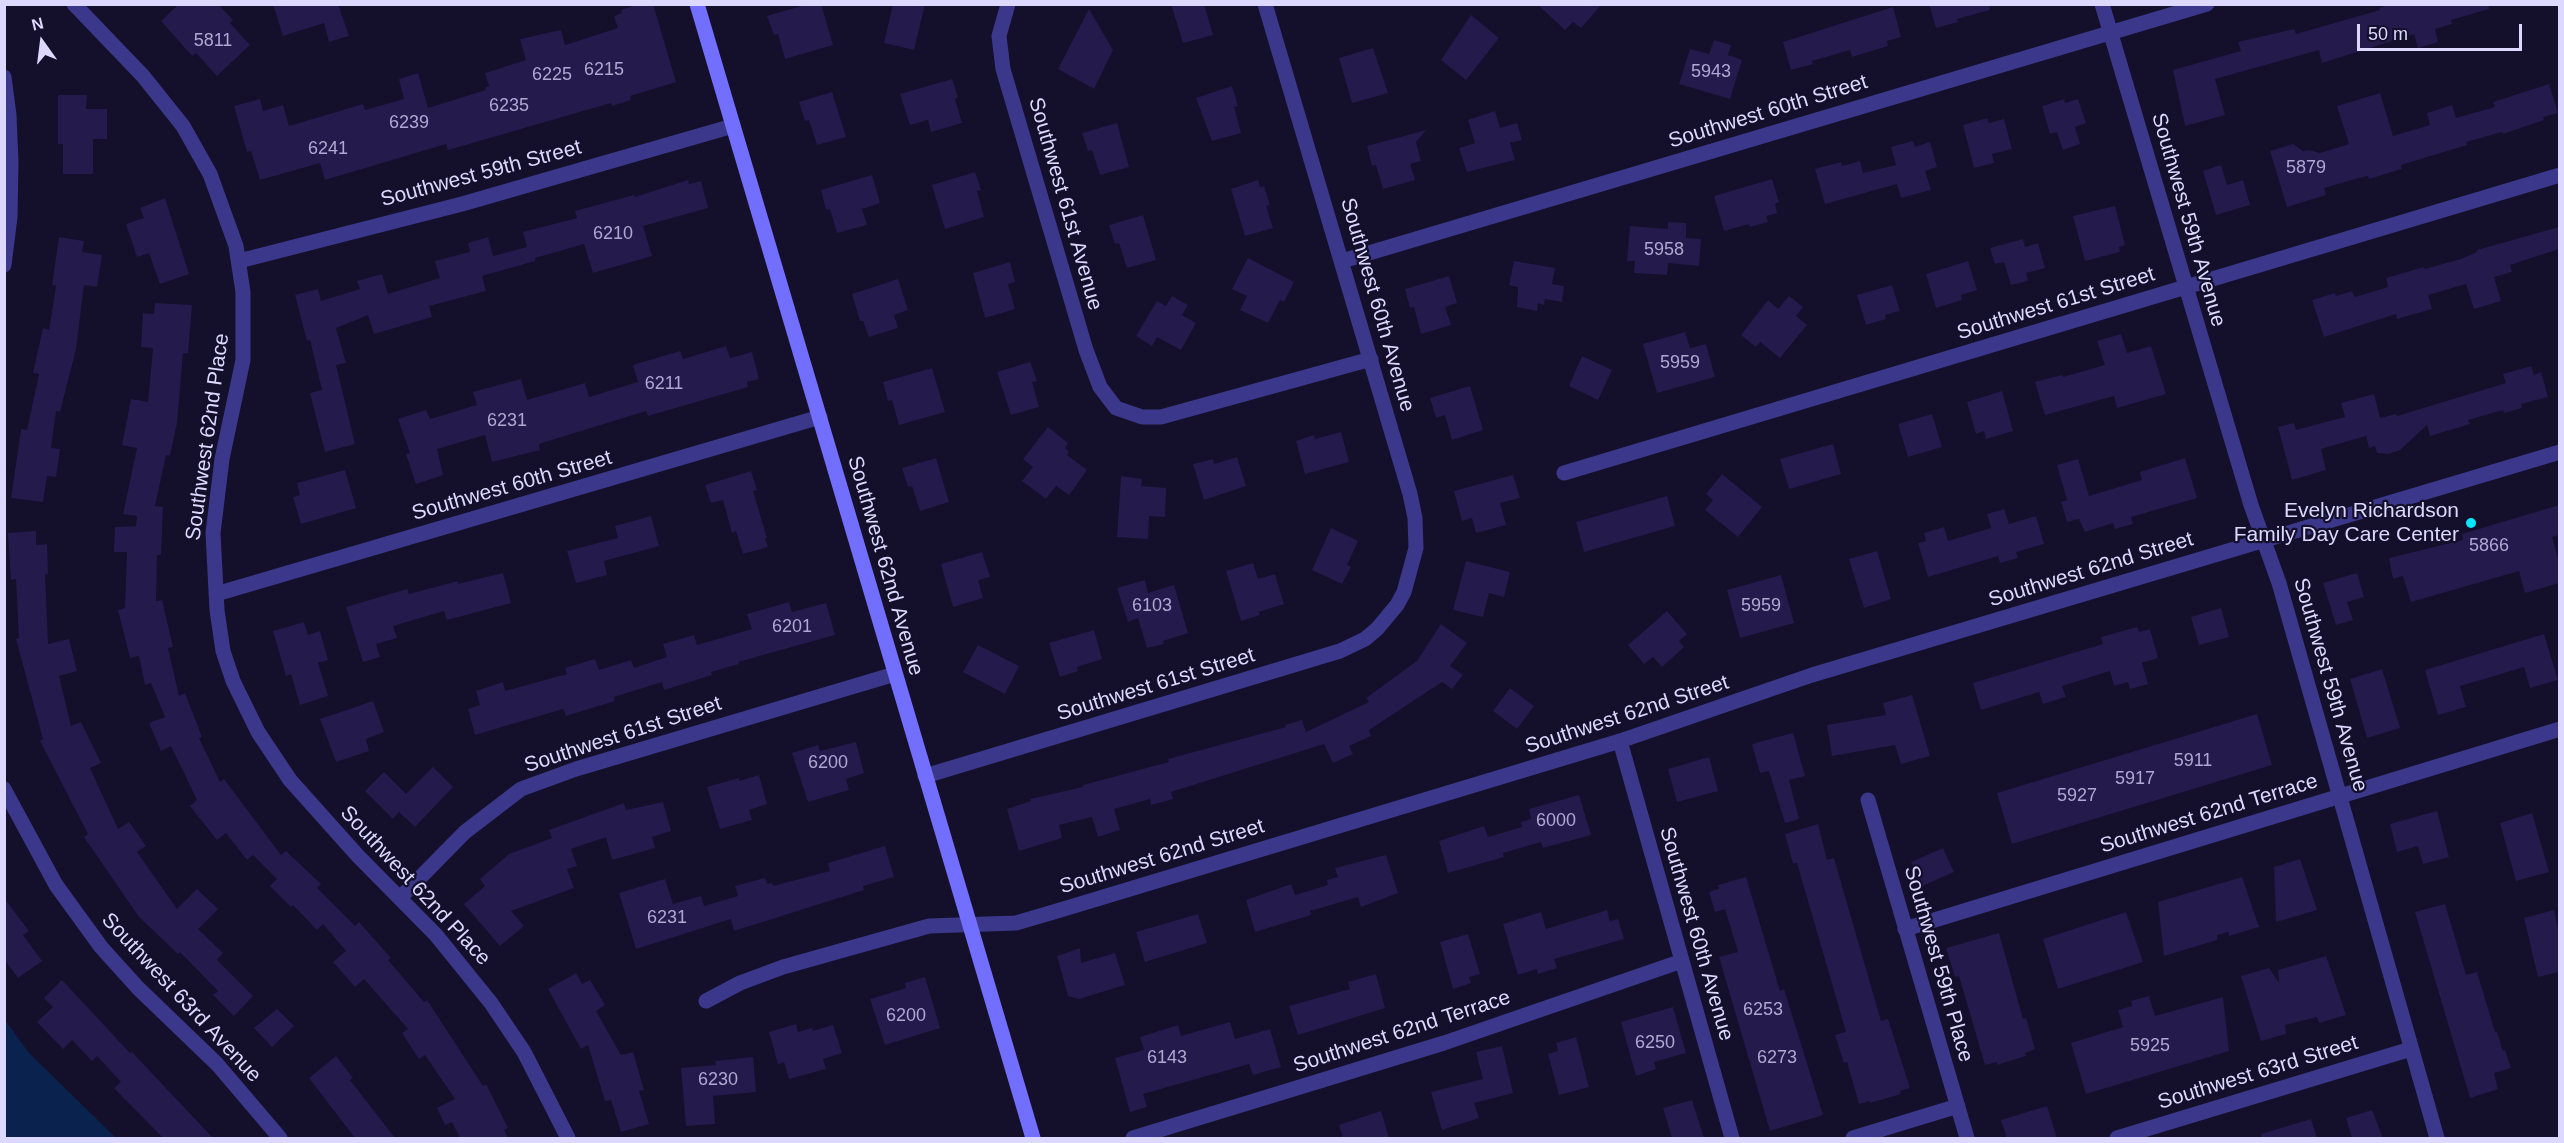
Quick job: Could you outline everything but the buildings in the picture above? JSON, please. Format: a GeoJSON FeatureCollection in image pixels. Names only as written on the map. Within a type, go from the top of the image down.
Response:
{"type":"FeatureCollection","features":[{"type":"Feature","properties":{"kind":"street","name":"Southwest 62nd Place"},"geometry":{"type":"LineString","coordinates":[[74,4],[143,76],[183,126],[218,193],[240,261],[245,337],[239,383],[217,496],[213,533],[221,636],[228,668],[241,699],[267,747],[301,793],[462,964],[502,1019],[534,1069],[568,1138]]}},
{"type":"Feature","properties":{"kind":"street","name":"Southwest 62nd Avenue"},"geometry":{"type":"LineString","coordinates":[[698,4],[1033,1138]]}},
{"type":"Feature","properties":{"kind":"street","name":"Southwest 60th Avenue"},"geometry":{"type":"LineString","coordinates":[[1265,4],[1410,494],[1416,548],[1410,577],[1388,616]]}},
{"type":"Feature","properties":{"kind":"street","name":"Southwest 59th Avenue"},"geometry":{"type":"LineString","coordinates":[[2102,4],[2185,287],[2263,540],[2282,594],[2437,1138]]}},
{"type":"Feature","properties":{"kind":"street","name":"Southwest 60th Street"},"geometry":{"type":"LineString","coordinates":[[1342,261],[2207,4]]}},
{"type":"Feature","properties":{"kind":"street","name":"Southwest 61st Avenue"},"geometry":{"type":"LineString","coordinates":[[1008,5],[999,36],[1003,69],[1086,350],[1100,387],[1116,408],[1142,417],[1161,417],[1371,359]]}},
{"type":"Feature","properties":{"kind":"street"},"geometry":{"type":"LineString","coordinates":[[4,77],[11,154],[10,217],[4,265]]}},
{"type":"Feature","properties":{"kind":"street","name":"Southwest 59th Street"},"geometry":{"type":"LineString","coordinates":[[240,261],[473,201],[733,126]]}},
{"type":"Feature","properties":{"kind":"street","name":"Southwest 61st Street"},"geometry":{"type":"LineString","coordinates":[[1564,472],[2559,175]]}},
{"type":"Feature","properties":{"kind":"street","name":"Southwest 60th Street"},"geometry":{"type":"LineString","coordinates":[[216,594],[820,417]]}},
{"type":"Feature","properties":{"kind":"street","name":"Southwest 62nd Street"},"geometry":{"type":"LineString","coordinates":[[706,1001],[740,983],[800,962],[929,926],[1016,923],[1620,741],[1812,675],[2559,452]]}},
{"type":"Feature","properties":{"kind":"street","name":"Southwest 61st Street"},"geometry":{"type":"LineString","coordinates":[[925,776],[1325,656],[1365,639],[1388,616]]}},
{"type":"Feature","properties":{"kind":"street","name":"Southwest 61st Street"},"geometry":{"type":"LineString","coordinates":[[400,898],[465,832],[521,789],[566,772],[895,674]]}},
{"type":"Feature","properties":{"kind":"street","name":"Southwest 62nd Terrace"},"geometry":{"type":"LineString","coordinates":[[1905,929],[2340,796],[2558,734]]}},
{"type":"Feature","properties":{"kind":"street","name":"Southwest 60th Avenue"},"geometry":{"type":"LineString","coordinates":[[1620,741],[1732,1138]]}},
{"type":"Feature","properties":{"kind":"street","name":"Southwest 63rd Avenue"},"geometry":{"type":"LineString","coordinates":[[4,789],[56,885],[100,947],[138,988],[217,1064],[280,1138]]}},
{"type":"Feature","properties":{"kind":"street","name":"Southwest 59th Place"},"geometry":{"type":"LineString","coordinates":[[1868,800],[1967,1138]]}},
{"type":"Feature","properties":{"kind":"street","name":"Southwest 62nd Terrace"},"geometry":{"type":"LineString","coordinates":[[1133,1138],[1444,1043],[1682,961]]}},
{"type":"Feature","properties":{"kind":"street","name":"Southwest 63rd Street"},"geometry":{"type":"LineString","coordinates":[[2117,1138],[2411,1049]]}},
{"type":"Feature","properties":{"kind":"street"},"geometry":{"type":"LineString","coordinates":[[1853,1138],[1958,1106]]}},
{"type":"Feature","properties":{"kind":"water"},"geometry":{"type":"Polygon","coordinates":[[[5,1020],[29,1053],[116,1138],[5,1138],[5,1020]]]}},
{"type":"Feature","properties":{"kind":"place","name":"Evelyn Richardson Family Day Care Center"},"geometry":{"type":"Point","coordinates":[2471,523]}}]}
